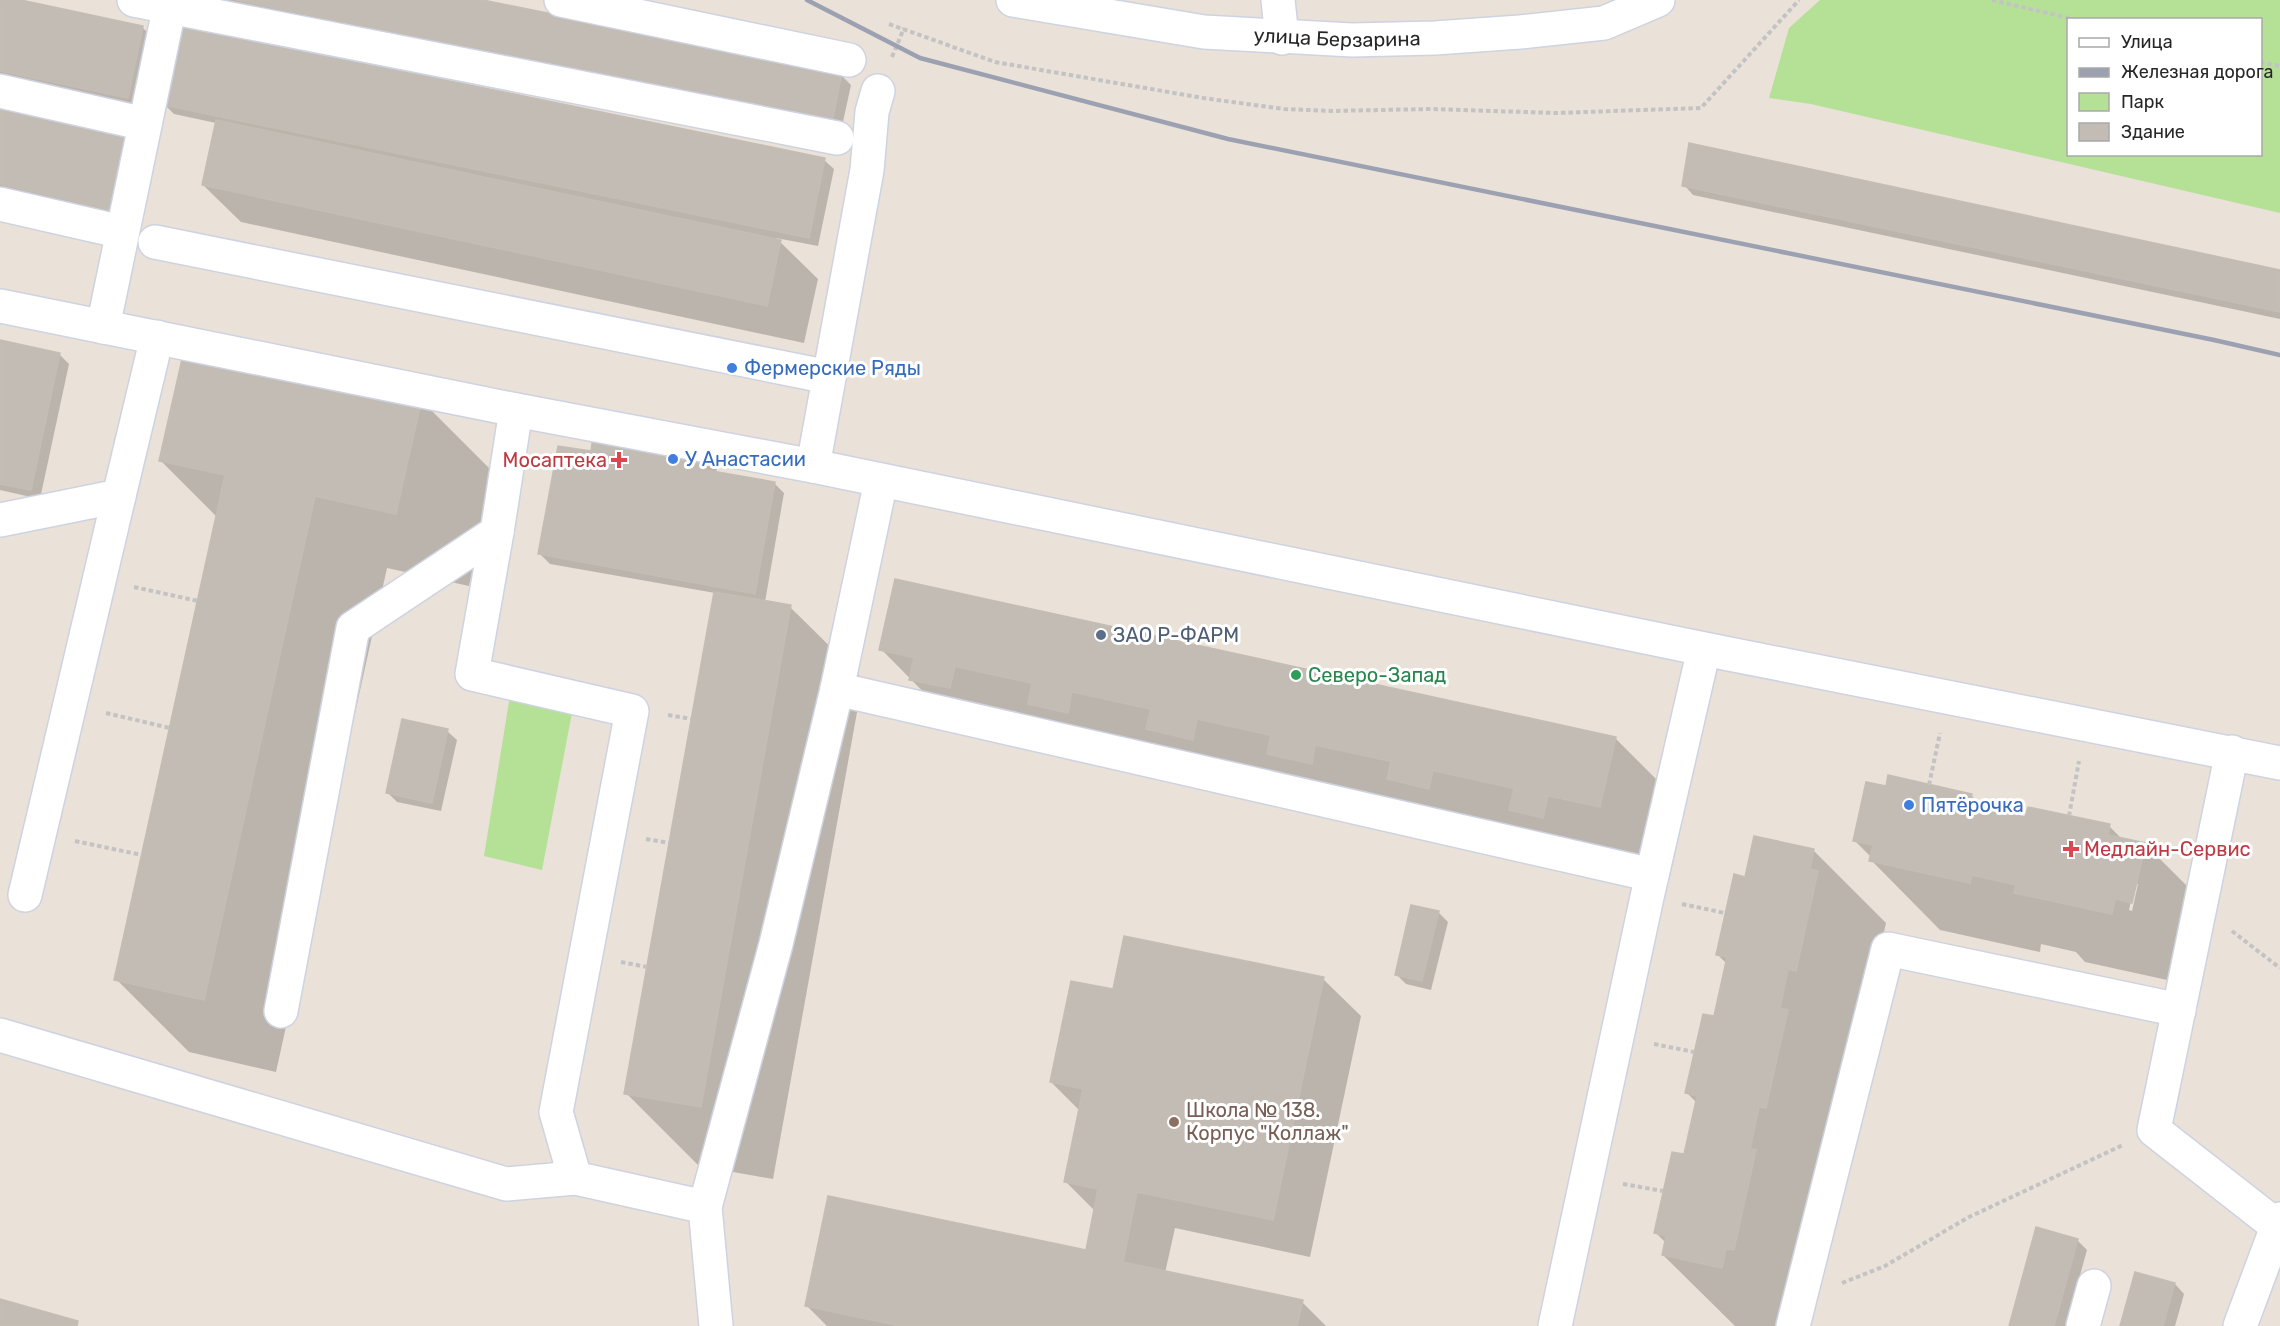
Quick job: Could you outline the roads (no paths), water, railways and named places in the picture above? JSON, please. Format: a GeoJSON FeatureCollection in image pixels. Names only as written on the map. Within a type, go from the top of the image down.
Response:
{"type":"FeatureCollection","features":[{"type":"Feature","properties":{"kind":"street"},"geometry":{"type":"LineString","coordinates":[[134,0],[170,3],[837,138]]}},
{"type":"Feature","properties":{"kind":"street"},"geometry":{"type":"LineString","coordinates":[[561,0],[849,60]]}},
{"type":"Feature","properties":{"kind":"street","name":"улица Берзарина"},"geometry":{"type":"LineString","coordinates":[[1013,0],[1047,3],[1204,32],[1352,40],[1435,38],[1604,23],[1658,0]]}},
{"type":"Feature","properties":{"kind":"street"},"geometry":{"type":"LineString","coordinates":[[1278,0],[1282,38]]}},
{"type":"Feature","properties":{"kind":"street"},"geometry":{"type":"LineString","coordinates":[[103,327],[170,3]]}},
{"type":"Feature","properties":{"kind":"street"},"geometry":{"type":"LineString","coordinates":[[0,91],[145,124]]}},
{"type":"Feature","properties":{"kind":"street"},"geometry":{"type":"LineString","coordinates":[[813,466],[867,170],[872,112],[878,91]]}},
{"type":"Feature","properties":{"kind":"street"},"geometry":{"type":"LineString","coordinates":[[0,204],[122,232]]}},
{"type":"Feature","properties":{"kind":"street"},"geometry":{"type":"LineString","coordinates":[[155,242],[829,377]]}},
{"type":"Feature","properties":{"kind":"street"},"geometry":{"type":"LineString","coordinates":[[0,306],[516,410],[813,466],[1704,649],[2280,763]]}},
{"type":"Feature","properties":{"kind":"street"},"geometry":{"type":"LineString","coordinates":[[25,895],[157,338]]}},
{"type":"Feature","properties":{"kind":"street"},"geometry":{"type":"LineString","coordinates":[[516,410],[472,674],[632,711],[556,1112],[575,1178]]}},
{"type":"Feature","properties":{"kind":"street"},"geometry":{"type":"LineString","coordinates":[[716,1326],[705,1208],[776,944],[837,689],[881,481]]}},
{"type":"Feature","properties":{"kind":"street"},"geometry":{"type":"LineString","coordinates":[[0,520],[119,496]]}},
{"type":"Feature","properties":{"kind":"street"},"geometry":{"type":"LineString","coordinates":[[281,1011],[353,628],[497,532]]}},
{"type":"Feature","properties":{"kind":"street"},"geometry":{"type":"LineString","coordinates":[[1555,1326],[1652,875],[1704,649]]}},
{"type":"Feature","properties":{"kind":"street"},"geometry":{"type":"LineString","coordinates":[[837,689],[1652,875]]}},
{"type":"Feature","properties":{"kind":"street"},"geometry":{"type":"LineString","coordinates":[[2232,752],[2154,1130],[2279,1223],[2240,1326]]}},
{"type":"Feature","properties":{"kind":"street"},"geometry":{"type":"LineString","coordinates":[[1796,1313],[1888,949],[2179,1010]]}},
{"type":"Feature","properties":{"kind":"street"},"geometry":{"type":"LineString","coordinates":[[0,1035],[506,1184],[575,1178],[705,1208]]}},
{"type":"Feature","properties":{"kind":"street"},"geometry":{"type":"LineString","coordinates":[[2084,1326],[2094,1286]]}},
{"type":"Feature","properties":{"kind":"railway"},"geometry":{"type":"LineString","coordinates":[[807,0],[920,58],[1228,139],[2280,355]]}},
{"type":"Feature","properties":{"kind":"place","name":"Фермерские Ряды"},"geometry":{"type":"Point","coordinates":[732,368]}},
{"type":"Feature","properties":{"kind":"place","name":"У Анастасии"},"geometry":{"type":"Point","coordinates":[673,459]}},
{"type":"Feature","properties":{"kind":"place","name":"Мосаптека"},"geometry":{"type":"Point","coordinates":[619,460]}},
{"type":"Feature","properties":{"kind":"place","name":"ЗАО Р-ФАРМ"},"geometry":{"type":"Point","coordinates":[1101,635]}},
{"type":"Feature","properties":{"kind":"place","name":"Северо-Запад"},"geometry":{"type":"Point","coordinates":[1296,675]}},
{"type":"Feature","properties":{"kind":"place","name":"Пятёрочка"},"geometry":{"type":"Point","coordinates":[1909,805]}},
{"type":"Feature","properties":{"kind":"place","name":"Медлайн-Сервис"},"geometry":{"type":"Point","coordinates":[2071,849]}},
{"type":"Feature","properties":{"kind":"place","name":"Школа № 138. Корпус \"Коллаж\""},"geometry":{"type":"Point","coordinates":[1174,1122]}}]}
